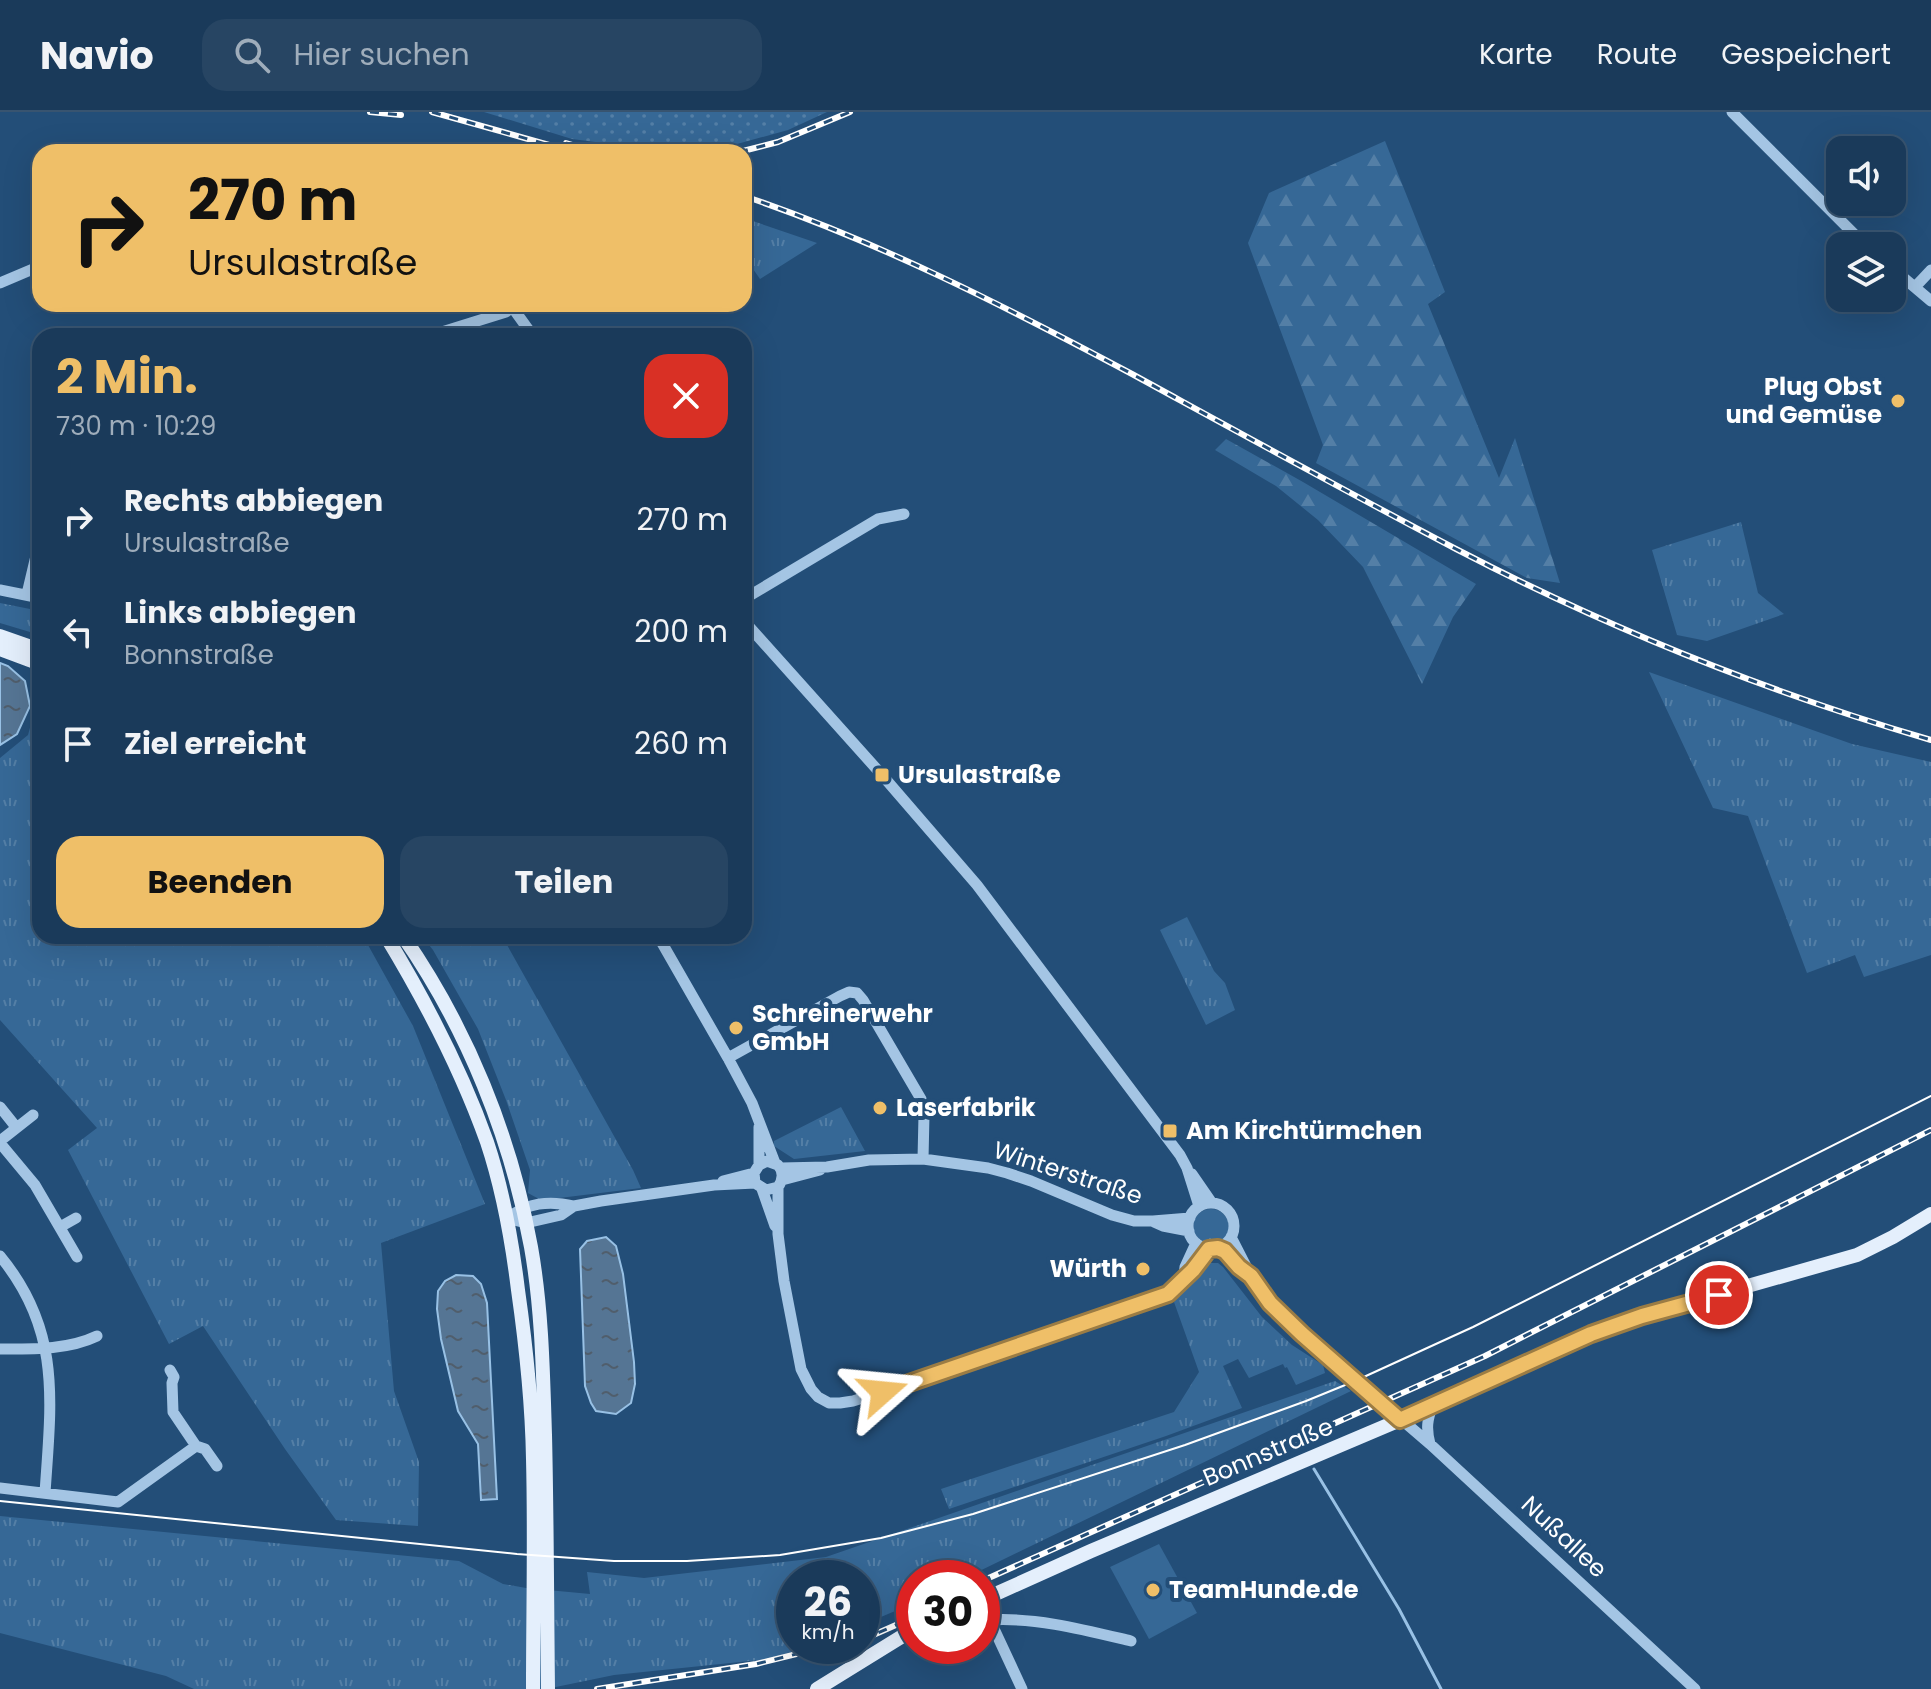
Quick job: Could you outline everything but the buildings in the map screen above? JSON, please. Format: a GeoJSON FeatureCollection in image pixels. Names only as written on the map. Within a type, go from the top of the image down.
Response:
{"type":"FeatureCollection","features":[{"type":"Feature","properties":{"kind":"main road"},"geometry":{"type":"LineString","coordinates":[[0,636],[32,647]]}},
{"type":"Feature","properties":{"kind":"main road"},"geometry":{"type":"LineString","coordinates":[[0,649],[32,661]]}},
{"type":"Feature","properties":{"kind":"main road"},"geometry":{"type":"LineString","coordinates":[[391,944],[436,1023],[461,1076],[487,1144],[507,1218],[525,1339],[533,1460],[533,1689]]}},
{"type":"Feature","properties":{"kind":"main road"},"geometry":{"type":"LineString","coordinates":[[408,944],[436,986],[477,1070],[523,1207],[533,1259],[544,1397],[548,1689]]}},
{"type":"Feature","properties":{"kind":"main road","name":"Bonnstraße"},"geometry":{"type":"LineString","coordinates":[[1000,1594],[1591,1334],[1642,1316],[1857,1255],[1931,1214]]}},
{"type":"Feature","properties":{"kind":"main road"},"geometry":{"type":"LineString","coordinates":[[817,1689],[896,1640]]}},
{"type":"Feature","properties":{"kind":"street"},"geometry":{"type":"LineString","coordinates":[[1732,112],[1852,232]]}},
{"type":"Feature","properties":{"kind":"street"},"geometry":{"type":"LineString","coordinates":[[0,283],[32,269]]}},
{"type":"Feature","properties":{"kind":"street"},"geometry":{"type":"LineString","coordinates":[[1915,287],[1931,270]]}},
{"type":"Feature","properties":{"kind":"street"},"geometry":{"type":"LineString","coordinates":[[1906,280],[1931,301]]}},
{"type":"Feature","properties":{"kind":"street"},"geometry":{"type":"LineString","coordinates":[[455,328],[506,312]]}},
{"type":"Feature","properties":{"kind":"street"},"geometry":{"type":"LineString","coordinates":[[752,594],[878,519],[904,514]]}},
{"type":"Feature","properties":{"kind":"street"},"geometry":{"type":"LineString","coordinates":[[27,594],[32,573]]}},
{"type":"Feature","properties":{"kind":"street"},"geometry":{"type":"LineString","coordinates":[[0,590],[32,596]]}},
{"type":"Feature","properties":{"kind":"street"},"geometry":{"type":"LineString","coordinates":[[752,630],[977,885],[1180,1155],[1206,1205]]}},
{"type":"Feature","properties":{"kind":"street"},"geometry":{"type":"LineString","coordinates":[[663,944],[752,1103],[779,1175],[778,1234],[784,1281],[801,1369],[818,1397],[829,1403],[853,1401],[1168,1294],[1214,1248],[1223,1246],[1231,1237],[1232,1216],[1222,1206],[1206,1205],[1190,1218],[1189,1231],[1196,1243],[1214,1248],[1225,1251],[1251,1276]]}},
{"type":"Feature","properties":{"kind":"street"},"geometry":{"type":"LineString","coordinates":[[728,1058],[840,996],[857,993],[921,1099],[924,1115],[923,1159]]}},
{"type":"Feature","properties":{"kind":"street"},"geometry":{"type":"LineString","coordinates":[[0,1107],[16,1127]]}},
{"type":"Feature","properties":{"kind":"street"},"geometry":{"type":"LineString","coordinates":[[33,1115],[0,1142],[35,1185],[77,1257]]}},
{"type":"Feature","properties":{"kind":"street"},"geometry":{"type":"LineString","coordinates":[[759,1122],[758,1178],[778,1234]]}},
{"type":"Feature","properties":{"kind":"street","name":"Winterstraße"},"geometry":{"type":"LineString","coordinates":[[779,1175],[811,1173],[869,1160],[923,1159],[997,1171],[1134,1221],[1190,1218]]}},
{"type":"Feature","properties":{"kind":"street"},"geometry":{"type":"LineString","coordinates":[[758,1178],[767,1161],[779,1175]]}},
{"type":"Feature","properties":{"kind":"street"},"geometry":{"type":"LineString","coordinates":[[507,1218],[523,1207],[558,1203],[574,1206],[714,1185],[727,1179],[758,1178],[770,1190],[779,1175]]}},
{"type":"Feature","properties":{"kind":"street"},"geometry":{"type":"LineString","coordinates":[[507,1218],[526,1223],[561,1215],[574,1206]]}},
{"type":"Feature","properties":{"kind":"street"},"geometry":{"type":"LineString","coordinates":[[60,1227],[76,1218]]}},
{"type":"Feature","properties":{"kind":"street","name":"Winterstraße"},"geometry":{"type":"LineString","coordinates":[[1153,1221],[1189,1231]]}},
{"type":"Feature","properties":{"kind":"street"},"geometry":{"type":"LineString","coordinates":[[1231,1237],[1251,1276],[1270,1303],[1400,1420]]}},
{"type":"Feature","properties":{"kind":"street"},"geometry":{"type":"LineString","coordinates":[[1184,1277],[1196,1243]]}},
{"type":"Feature","properties":{"kind":"street"},"geometry":{"type":"LineString","coordinates":[[0,1256],[28,1296],[45,1347],[51,1401],[45,1493]]}},
{"type":"Feature","properties":{"kind":"street"},"geometry":{"type":"LineString","coordinates":[[0,1349],[84,1342],[97,1336]]}},
{"type":"Feature","properties":{"kind":"street"},"geometry":{"type":"LineString","coordinates":[[170,1370],[174,1377],[173,1412],[196,1446],[205,1449],[217,1466]]}},
{"type":"Feature","properties":{"kind":"street"},"geometry":{"type":"LineString","coordinates":[[1430,1444],[1427,1426],[1433,1405]]}},
{"type":"Feature","properties":{"kind":"street","name":"Nußallee"},"geometry":{"type":"LineString","coordinates":[[1400,1420],[1430,1444],[1695,1689]]}},
{"type":"Feature","properties":{"kind":"street"},"geometry":{"type":"LineString","coordinates":[[0,1488],[118,1502],[196,1446]]}},
{"type":"Feature","properties":{"kind":"street"},"geometry":{"type":"LineString","coordinates":[[1000,1620],[1086,1631],[1131,1641]]}},
{"type":"Feature","properties":{"kind":"street","name":"Bonnstraße"},"geometry":{"type":"LineString","coordinates":[[1000,1643],[1022,1689]]}},
{"type":"Feature","properties":{"kind":"green space"},"geometry":{"type":"Polygon","coordinates":[[[484,112],[827,112],[788,130],[737,144],[611,144],[572,139],[484,112]]]}},
{"type":"Feature","properties":{"kind":"green space"},"geometry":{"type":"Polygon","coordinates":[[[1385,141],[1445,292],[1428,304],[1499,478],[1515,438],[1560,583],[1527,578],[1316,463],[1323,445],[1248,243],[1269,193],[1385,141]]]}},
{"type":"Feature","properties":{"kind":"green space"},"geometry":{"type":"Polygon","coordinates":[[[752,221],[817,243],[760,279],[752,268],[752,221]]]}},
{"type":"Feature","properties":{"kind":"green space"},"geometry":{"type":"Polygon","coordinates":[[[1226,439],[1476,584],[1453,617],[1422,684],[1363,567],[1318,520],[1276,486],[1215,450],[1226,439]]]}},
{"type":"Feature","properties":{"kind":"green space"},"geometry":{"type":"Polygon","coordinates":[[[1741,522],[1758,593],[1784,614],[1707,641],[1677,635],[1652,550],[1741,522]]]}},
{"type":"Feature","properties":{"kind":"green space"},"geometry":{"type":"Polygon","coordinates":[[[0,603],[32,609],[32,633],[0,623],[0,603]]]}},
{"type":"Feature","properties":{"kind":"green space"},"geometry":{"type":"Polygon","coordinates":[[[1649,672],[1852,744],[1931,762],[1931,955],[1864,977],[1855,955],[1807,973],[1748,816],[1713,808],[1649,672]]]}},
{"type":"Feature","properties":{"kind":"green space"},"geometry":{"type":"Polygon","coordinates":[[[32,721],[32,944],[367,944],[413,1026],[485,1204],[381,1243],[394,1391],[419,1462],[418,1526],[336,1520],[203,1326],[169,1344],[68,1150],[97,1128],[0,1020],[0,758],[28,735],[32,721]]]}},
{"type":"Feature","properties":{"kind":"green space"},"geometry":{"type":"Polygon","coordinates":[[[1187,917],[1214,971],[1225,983],[1235,1010],[1206,1025],[1160,930],[1187,917]]]}},
{"type":"Feature","properties":{"kind":"green space"},"geometry":{"type":"Polygon","coordinates":[[[428,944],[506,944],[641,1188],[551,1199],[539,1199],[528,1193],[530,1170],[506,1100],[478,1029],[428,944]]]}},
{"type":"Feature","properties":{"kind":"green space"},"geometry":{"type":"Polygon","coordinates":[[[841,1107],[865,1151],[794,1159],[774,1146],[774,1141],[841,1107]]]}},
{"type":"Feature","properties":{"kind":"green space"},"geometry":{"type":"Polygon","coordinates":[[[1211,1209],[1224,1214],[1229,1227],[1224,1240],[1211,1245],[1198,1240],[1193,1227],[1198,1214],[1211,1209]]]}},
{"type":"Feature","properties":{"kind":"green space"},"geometry":{"type":"Polygon","coordinates":[[[1205,1263],[1218,1263],[1223,1267],[1262,1317],[1292,1345],[1323,1365],[1325,1373],[1296,1385],[1283,1364],[1249,1378],[1238,1359],[1223,1366],[1242,1408],[949,1509],[941,1489],[1174,1412],[1199,1372],[1174,1302],[1205,1263]]]}},
{"type":"Feature","properties":{"kind":"green space"},"geometry":{"type":"Polygon","coordinates":[[[1335,1381],[1351,1391],[1000,1561],[896,1560],[896,1611],[880,1617],[880,1560],[800,1560],[826,1557],[1335,1381]]]}},
{"type":"Feature","properties":{"kind":"green space"},"geometry":{"type":"Polygon","coordinates":[[[0,1516],[459,1561],[503,1584],[526,1588],[590,1594],[587,1572],[644,1578],[776,1563],[776,1657],[614,1675],[546,1689],[194,1689],[166,1676],[0,1633],[0,1516]]]}},
{"type":"Feature","properties":{"kind":"green space","name":"TeamHunde.de"},"geometry":{"type":"Polygon","coordinates":[[[1159,1544],[1197,1613],[1149,1639],[1110,1567],[1159,1544]]]}},
{"type":"Feature","properties":{"kind":"water"},"geometry":{"type":"Polygon","coordinates":[[[0,663],[25,681],[30,706],[17,734],[0,745],[0,663]]]}},
{"type":"Feature","properties":{"kind":"water"},"geometry":{"type":"Polygon","coordinates":[[[606,1237],[616,1246],[623,1274],[634,1362],[635,1384],[631,1403],[616,1414],[596,1411],[585,1386],[580,1249],[587,1241],[606,1237]]]}},
{"type":"Feature","properties":{"kind":"water"},"geometry":{"type":"Polygon","coordinates":[[[456,1275],[473,1276],[481,1284],[487,1303],[497,1499],[481,1500],[478,1444],[458,1411],[441,1339],[438,1291],[445,1281],[456,1275]]]}},
{"type":"Feature","properties":{"kind":"waterway"},"geometry":{"type":"LineString","coordinates":[[1314,1469],[1399,1609],[1441,1689]]}},
{"type":"Feature","properties":{"kind":"tram line"},"geometry":{"type":"LineString","coordinates":[[0,1501],[517,1554],[614,1561],[687,1561],[780,1555],[881,1538],[973,1514],[1185,1445],[1355,1381],[1473,1327],[1931,1096]]}},
{"type":"Feature","properties":{"kind":"railway"},"geometry":{"type":"LineString","coordinates":[[370,112],[401,115]]}},
{"type":"Feature","properties":{"kind":"railway"},"geometry":{"type":"LineString","coordinates":[[432,112],[546,144]]}},
{"type":"Feature","properties":{"kind":"railway"},"geometry":{"type":"LineString","coordinates":[[752,149],[778,142],[850,112]]}},
{"type":"Feature","properties":{"kind":"railway"},"geometry":{"type":"LineString","coordinates":[[752,199],[844,234],[990,300],[1456,549],[1571,605],[1749,679],[1931,740]]}},
{"type":"Feature","properties":{"kind":"railway"},"geometry":{"type":"LineString","coordinates":[[1000,1573],[1485,1356],[1931,1130]]}},
{"type":"Feature","properties":{"kind":"railway"},"geometry":{"type":"LineString","coordinates":[[880,1632],[896,1625]]}},
{"type":"Feature","properties":{"kind":"railway"},"geometry":{"type":"LineString","coordinates":[[597,1689],[776,1659]]}},
{"type":"Feature","properties":{"kind":"place","name":"Plug Obst und Gemüse"},"geometry":{"type":"Point","coordinates":[1898,401]}},
{"type":"Feature","properties":{"kind":"place","name":"Ursulastraße"},"geometry":{"type":"Point","coordinates":[882,775]}},
{"type":"Feature","properties":{"kind":"place","name":"Schreinerwehr GmbH"},"geometry":{"type":"Point","coordinates":[736,1028]}},
{"type":"Feature","properties":{"kind":"place","name":"Laserfabrik"},"geometry":{"type":"Point","coordinates":[880,1108]}},
{"type":"Feature","properties":{"kind":"place","name":"Am Kirchtürmchen"},"geometry":{"type":"Point","coordinates":[1170,1131]}},
{"type":"Feature","properties":{"kind":"place","name":"Würth"},"geometry":{"type":"Point","coordinates":[1143,1269]}},
{"type":"Feature","properties":{"kind":"place","name":"TeamHunde.de"},"geometry":{"type":"Point","coordinates":[1153,1590]}},
{"type":"Feature","properties":{"kind":"route"},"geometry":{"type":"LineString","coordinates":[[883,1392],[1168,1294],[1209,1249],[1225,1251],[1302,1334],[1400,1420],[1591,1334],[1719,1295]]}}]}
